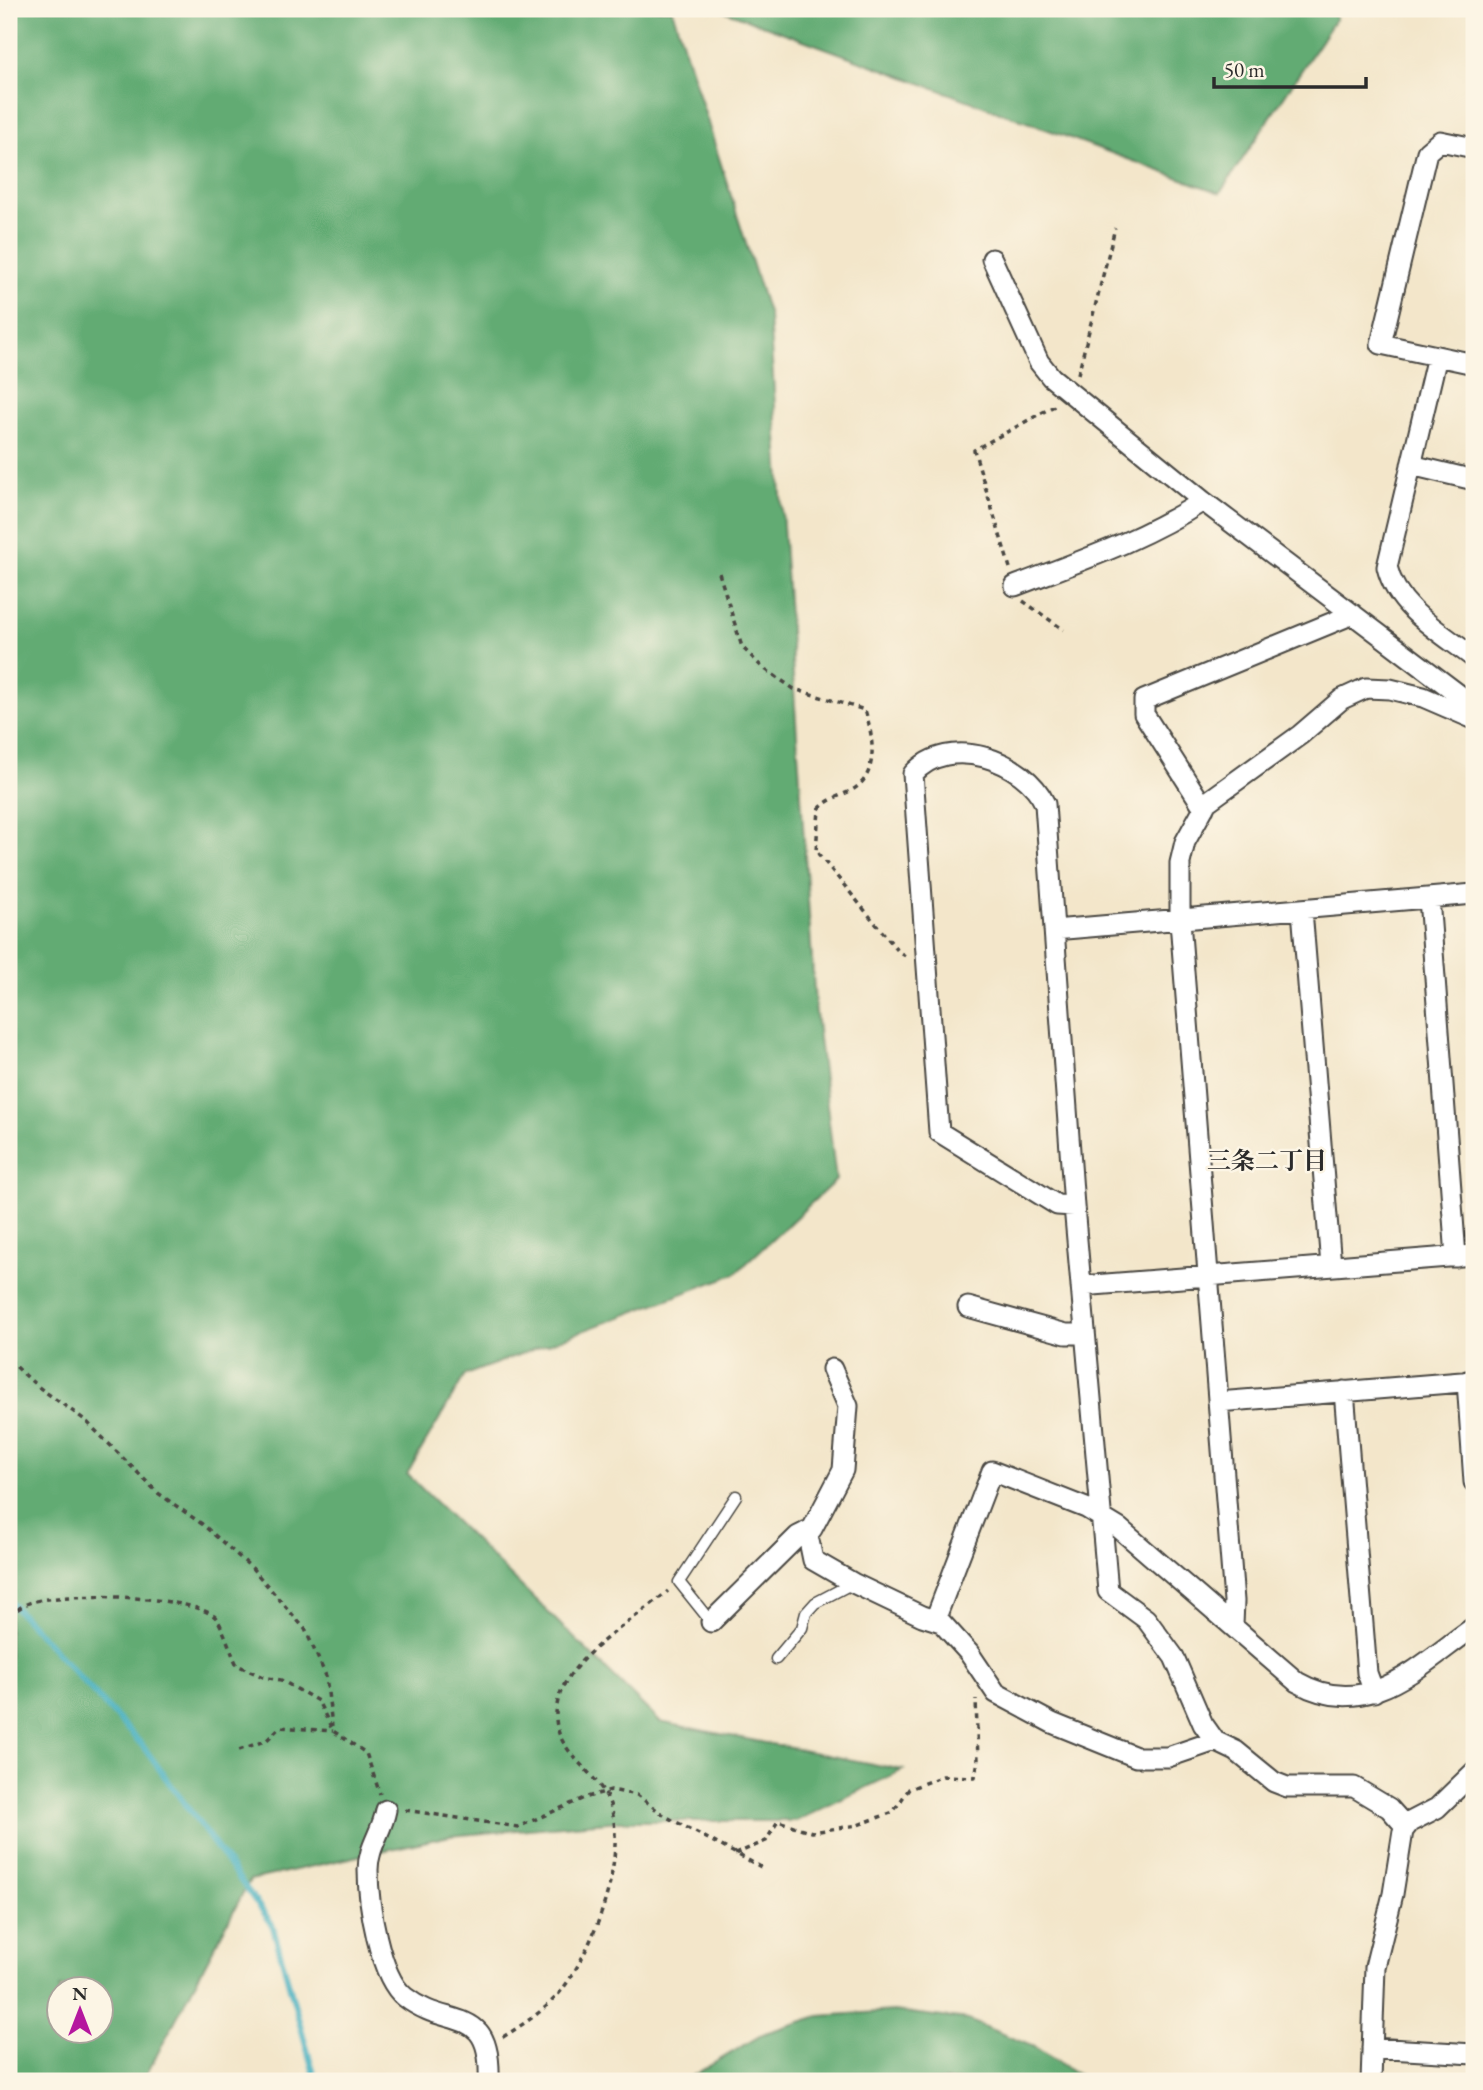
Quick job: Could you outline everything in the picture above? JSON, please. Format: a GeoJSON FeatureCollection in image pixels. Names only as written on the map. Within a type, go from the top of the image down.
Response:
{"type":"FeatureCollection","features":[{"type":"Feature","properties":{"kind":"street"},"geometry":{"type":"LineString","coordinates":[[1474,148],[1440,141],[1427,152],[1381,344],[1474,364]]}},
{"type":"Feature","properties":{"kind":"street"},"geometry":{"type":"LineString","coordinates":[[992,259],[1039,362],[1051,377],[1203,501],[1474,706]]}},
{"type":"Feature","properties":{"kind":"street"},"geometry":{"type":"LineString","coordinates":[[1437,356],[1387,567],[1394,590],[1411,608],[1474,658]]}},
{"type":"Feature","properties":{"kind":"street"},"geometry":{"type":"LineString","coordinates":[[1411,465],[1474,480]]}},
{"type":"Feature","properties":{"kind":"street"},"geometry":{"type":"LineString","coordinates":[[1015,586],[1115,547],[1175,519],[1203,501]]}},
{"type":"Feature","properties":{"kind":"street"},"geometry":{"type":"LineString","coordinates":[[1204,808],[1144,715],[1144,700],[1353,614]]}},
{"type":"Feature","properties":{"kind":"street"},"geometry":{"type":"LineString","coordinates":[[1233,1625],[1180,921],[1180,863],[1185,842],[1204,808],[1342,699],[1366,688],[1390,689],[1423,697],[1474,719]]}},
{"type":"Feature","properties":{"kind":"street"},"geometry":{"type":"LineString","coordinates":[[1074,1206],[1057,1205],[939,1132],[913,774],[922,763],[937,758],[975,754],[997,760],[1023,776],[1039,791],[1045,804],[1074,1206],[1108,1591],[1146,1619],[1174,1657],[1203,1724],[1215,1741],[1236,1751],[1274,1782],[1287,1787],[1354,1787],[1389,1808],[1406,1827]]}},
{"type":"Feature","properties":{"kind":"street"},"geometry":{"type":"LineString","coordinates":[[1054,930],[1474,894]]}},
{"type":"Feature","properties":{"kind":"street"},"geometry":{"type":"LineString","coordinates":[[1081,1286],[1465,1256],[1429,898]]}},
{"type":"Feature","properties":{"kind":"street"},"geometry":{"type":"LineString","coordinates":[[1302,910],[1331,1266]]}},
{"type":"Feature","properties":{"kind":"street"},"geometry":{"type":"LineString","coordinates":[[968,1307],[1066,1334],[1085,1334]]}},
{"type":"Feature","properties":{"kind":"street"},"geometry":{"type":"LineString","coordinates":[[711,1622],[798,1536],[812,1529],[843,1470],[848,1406],[832,1369]]}},
{"type":"Feature","properties":{"kind":"street"},"geometry":{"type":"LineString","coordinates":[[1218,1402],[1471,1381],[1474,1482]]}},
{"type":"Feature","properties":{"kind":"street"},"geometry":{"type":"LineString","coordinates":[[1344,1391],[1367,1673],[1374,1692]]}},
{"type":"Feature","properties":{"kind":"street"},"geometry":{"type":"LineString","coordinates":[[935,1620],[992,1471],[1086,1508],[1119,1528],[1297,1682],[1314,1692],[1339,1698],[1374,1692],[1474,1627]]}},
{"type":"Feature","properties":{"kind":"street"},"geometry":{"type":"LineString","coordinates":[[807,1531],[813,1560],[853,1583],[941,1622],[969,1653],[996,1693],[1052,1723],[1136,1757],[1168,1757],[1215,1741]]}},
{"type":"Feature","properties":{"kind":"street"},"geometry":{"type":"LineString","coordinates":[[1371,2081],[1375,1967],[1393,1894],[1403,1831],[1437,1808],[1474,1772]]}},
{"type":"Feature","properties":{"kind":"street"},"geometry":{"type":"LineString","coordinates":[[386,1810],[383,1829],[373,1841],[368,1867],[369,1911],[393,1981],[404,1997],[472,2024],[490,2058],[489,2081]]}},
{"type":"Feature","properties":{"kind":"street"},"geometry":{"type":"LineString","coordinates":[[1371,2048],[1474,2054]]}},
{"type":"Feature","properties":{"kind":"lane"},"geometry":{"type":"LineString","coordinates":[[711,1622],[679,1582],[736,1496]]}},
{"type":"Feature","properties":{"kind":"lane"},"geometry":{"type":"LineString","coordinates":[[776,1659],[802,1628],[806,1612],[816,1603],[853,1583]]}},
{"type":"Feature","properties":{"kind":"path"},"geometry":{"type":"LineString","coordinates":[[1064,630],[1025,606],[1015,586],[974,450],[1073,396],[1089,322],[1115,228]]}},
{"type":"Feature","properties":{"kind":"path"},"geometry":{"type":"LineString","coordinates":[[719,573],[741,647],[762,667],[794,689],[865,710],[871,728],[872,762],[866,780],[819,809],[816,851],[899,952],[904,956],[926,960]]}},
{"type":"Feature","properties":{"kind":"path"},"geometry":{"type":"LineString","coordinates":[[9,1360],[37,1386],[85,1420],[158,1493],[202,1524],[252,1568],[305,1629],[327,1676],[333,1731]]}},
{"type":"Feature","properties":{"kind":"path"},"geometry":{"type":"LineString","coordinates":[[487,2048],[549,2005],[564,1987],[589,1946],[609,1888],[614,1852],[612,1812],[604,1793],[557,1733],[558,1699],[567,1677],[587,1656],[679,1582]]}},
{"type":"Feature","properties":{"kind":"path"},"geometry":{"type":"LineString","coordinates":[[9,1615],[30,1602],[54,1598],[172,1600],[206,1611],[218,1619],[237,1665],[263,1677],[281,1680],[318,1701],[333,1731],[366,1754],[386,1810],[418,1810],[519,1828],[584,1798],[611,1790],[636,1795],[665,1816],[761,1867]]}},
{"type":"Feature","properties":{"kind":"path"},"geometry":{"type":"LineString","coordinates":[[735,1854],[766,1841],[778,1821],[812,1832],[858,1825],[893,1812],[909,1789],[943,1776],[975,1777],[978,1760],[976,1696]]}},
{"type":"Feature","properties":{"kind":"path"},"geometry":{"type":"LineString","coordinates":[[239,1750],[267,1740],[280,1727],[333,1731]]}},
{"type":"Feature","properties":{"kind":"green space"},"geometry":{"type":"Polygon","coordinates":[[[9,9],[672,9],[769,316],[815,1005],[836,1180],[735,1274],[465,1375],[407,1474],[660,1722],[903,1770],[796,1821],[619,1821],[450,1836],[250,1880],[143,2081],[9,2081],[9,9]]]}},
{"type":"Feature","properties":{"kind":"green space"},"geometry":{"type":"Polygon","coordinates":[[[719,9],[1333,9],[1336,18],[1220,193],[719,9]]]}},
{"type":"Feature","properties":{"kind":"green space"},"geometry":{"type":"Polygon","coordinates":[[[894,2011],[968,2020],[1034,2047],[1088,2081],[684,2081],[765,2033],[819,2016],[894,2011]]]}},
{"type":"Feature","properties":{"kind":"waterway"},"geometry":{"type":"LineString","coordinates":[[9,1601],[142,1745],[272,1924],[316,2081]]}},
{"type":"Feature","properties":{"kind":"district","name":"三条二丁目"},"geometry":{"type":"Point","coordinates":[1267,1160]}}]}
